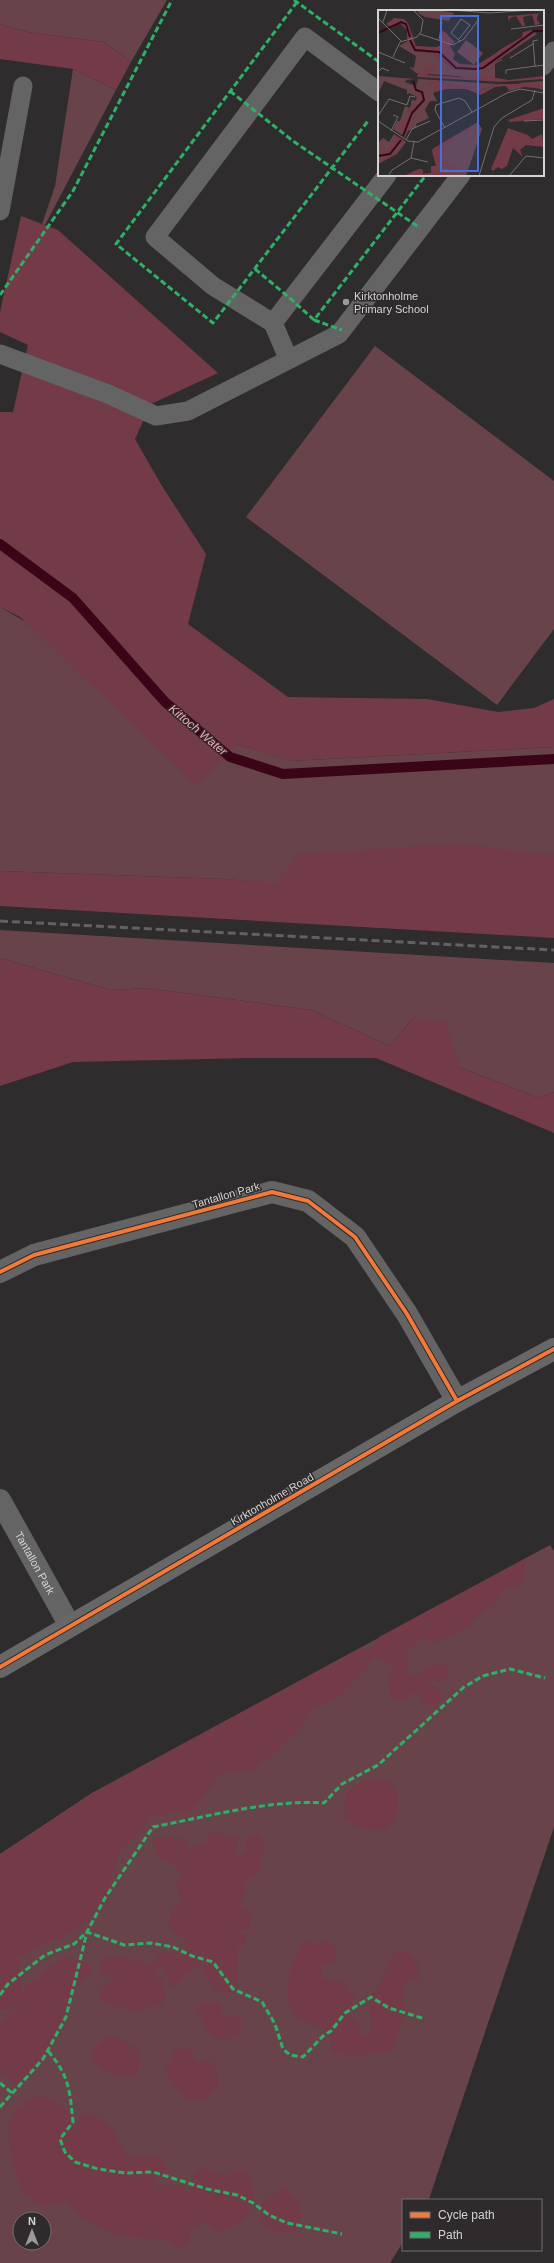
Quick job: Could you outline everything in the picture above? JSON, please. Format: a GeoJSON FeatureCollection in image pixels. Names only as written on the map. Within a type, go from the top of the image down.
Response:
{"type":"FeatureCollection","features":[{"type":"Feature","properties":{"kind":"street","name":"Tantallon Park"},"geometry":{"type":"LineString","coordinates":[[0,1272],[34,1255],[272,1192],[308,1201],[355,1236],[407,1314],[457,1401]]}},
{"type":"Feature","properties":{"kind":"street","name":"Kirktonholme Road"},"geometry":{"type":"LineString","coordinates":[[0,1667],[457,1401],[554,1349]]}},
{"type":"Feature","properties":{"kind":"street","name":"Tantallon Park"},"geometry":{"type":"LineString","coordinates":[[0,1500],[70,1626]]}},
{"type":"Feature","properties":{"kind":"lane"},"geometry":{"type":"LineString","coordinates":[[288,358],[272,323],[213,286],[154,237],[305,37],[378,91]]}},
{"type":"Feature","properties":{"kind":"lane"},"geometry":{"type":"LineString","coordinates":[[544,65],[554,51]]}},
{"type":"Feature","properties":{"kind":"lane"},"geometry":{"type":"LineString","coordinates":[[0,211],[23,86]]}},
{"type":"Feature","properties":{"kind":"lane"},"geometry":{"type":"LineString","coordinates":[[272,323],[386,176]]}},
{"type":"Feature","properties":{"kind":"lane"},"geometry":{"type":"LineString","coordinates":[[0,354],[108,394],[156,416],[188,411],[288,358],[339,334],[460,176]]}},
{"type":"Feature","properties":{"kind":"shaded area"},"geometry":{"type":"Polygon","coordinates":[[[0,0],[167,0],[131,62],[104,42],[27,32],[0,24],[0,0]]]}},
{"type":"Feature","properties":{"kind":"shaded area"},"geometry":{"type":"Polygon","coordinates":[[[0,24],[27,32],[104,42],[131,62],[116,90],[73,69],[0,59],[0,24]]]}},
{"type":"Feature","properties":{"kind":"shaded area"},"geometry":{"type":"Polygon","coordinates":[[[73,69],[116,90],[45,225],[42,224],[55,186],[73,69]]]}},
{"type":"Feature","properties":{"kind":"shaded area"},"geometry":{"type":"Polygon","coordinates":[[[21,216],[58,230],[218,373],[151,404],[135,439],[162,486],[206,554],[188,624],[288,697],[427,699],[498,712],[534,708],[554,699],[554,747],[290,761],[237,744],[196,785],[20,617],[0,607],[0,412],[13,412],[28,345],[0,332],[0,312],[21,216]]]}},
{"type":"Feature","properties":{"kind":"shaded area"},"geometry":{"type":"Polygon","coordinates":[[[375,346],[554,481],[554,629],[497,705],[246,517],[375,346]]]}},
{"type":"Feature","properties":{"kind":"shaded area"},"geometry":{"type":"Polygon","coordinates":[[[0,607],[237,744],[291,761],[554,747],[554,895],[365,892],[225,879],[0,871],[0,607]]]}},
{"type":"Feature","properties":{"kind":"shaded area"},"geometry":{"type":"Polygon","coordinates":[[[457,844],[554,855],[554,938],[0,906],[0,871],[225,879],[276,883],[300,854],[457,844]]]}},
{"type":"Feature","properties":{"kind":"shaded area"},"geometry":{"type":"Polygon","coordinates":[[[0,930],[554,963],[554,1092],[539,1098],[459,1067],[412,1019],[390,1046],[311,1010],[147,988],[111,990],[0,958],[0,930]]]}},
{"type":"Feature","properties":{"kind":"shaded area"},"geometry":{"type":"Polygon","coordinates":[[[0,958],[111,990],[147,988],[311,1010],[390,1046],[412,1019],[446,1022],[459,1067],[539,1098],[554,1092],[554,1133],[376,1058],[252,1058],[73,1062],[0,1086],[0,958]]]}},
{"type":"Feature","properties":{"kind":"shaded area"},"geometry":{"type":"Polygon","coordinates":[[[550,1545],[554,1551],[554,1827],[429,2199],[402,2199],[402,2244],[390,2263],[0,2263],[0,1854],[92,1793],[550,1545]]]}},
{"type":"Feature","properties":{"kind":"shaded area"},"geometry":{"type":"Polygon","coordinates":[[[526,1558],[524,1577],[518,1586],[506,1588],[492,1607],[484,1609],[468,1625],[445,1639],[431,1641],[422,1636],[408,1651],[406,1673],[420,1675],[428,1665],[450,1665],[446,1678],[440,1683],[431,1678],[429,1684],[437,1688],[443,1698],[435,1706],[424,1703],[419,1693],[412,1693],[406,1700],[391,1700],[389,1680],[395,1668],[383,1660],[372,1657],[368,1666],[340,1696],[314,1709],[301,1727],[273,1754],[253,1770],[223,1771],[191,1812],[150,1816],[140,1832],[121,1850],[112,1874],[109,1898],[80,1926],[58,1940],[41,1945],[19,1958],[22,1994],[27,1985],[64,1958],[84,1962],[90,1965],[91,1974],[81,1981],[73,1990],[62,2013],[49,2049],[34,2069],[16,2084],[0,2072],[0,2022],[15,2007],[21,1997],[9,2008],[0,2010],[0,1854],[92,1793],[362,1647],[368,1653],[379,1637],[526,1558]]]}},
{"type":"Feature","properties":{"kind":"shaded area"},"geometry":{"type":"Polygon","coordinates":[[[371,1778],[388,1780],[397,1795],[397,1812],[392,1822],[384,1829],[369,1830],[345,1820],[345,1803],[348,1792],[356,1785],[371,1778]]]}},
{"type":"Feature","properties":{"kind":"shaded area"},"geometry":{"type":"Polygon","coordinates":[[[213,1832],[239,1837],[234,1856],[246,1852],[246,1837],[257,1834],[263,1841],[264,1845],[265,1854],[260,1859],[263,1866],[257,1875],[243,1880],[247,1891],[238,1904],[247,1908],[251,1916],[249,1929],[236,1932],[244,1935],[247,1943],[237,1948],[238,1980],[230,1992],[224,1993],[216,1989],[198,1965],[172,1987],[163,1968],[154,1971],[163,1980],[166,1998],[160,2005],[138,2010],[106,2005],[98,1996],[106,1984],[118,1978],[101,1974],[99,1967],[103,1958],[124,1958],[147,1963],[155,1962],[160,1954],[185,1950],[186,1938],[179,1937],[168,1925],[172,1912],[181,1902],[176,1886],[181,1873],[174,1865],[162,1860],[153,1848],[155,1837],[186,1839],[188,1849],[204,1843],[213,1832]]]}},
{"type":"Feature","properties":{"kind":"shaded area"},"geometry":{"type":"Polygon","coordinates":[[[304,1940],[315,1944],[329,1941],[336,1951],[335,1959],[322,1966],[321,1978],[344,1982],[355,1997],[348,2013],[359,2023],[358,2035],[371,2034],[369,1999],[379,1986],[395,1953],[408,1951],[418,1964],[419,1978],[408,1982],[402,1990],[404,1998],[404,2013],[400,2028],[390,2051],[354,2055],[333,2052],[326,2030],[323,2026],[307,2023],[296,2016],[290,2006],[287,1993],[288,1979],[297,1952],[304,1940]]]}},
{"type":"Feature","properties":{"kind":"shaded area"},"geometry":{"type":"Polygon","coordinates":[[[204,2002],[217,2002],[223,2007],[221,2015],[237,2016],[241,2021],[241,2034],[233,2039],[213,2038],[196,2010],[204,2002]]]}},
{"type":"Feature","properties":{"kind":"shaded area"},"geometry":{"type":"Polygon","coordinates":[[[116,2036],[139,2052],[139,2066],[134,2077],[108,2072],[92,2060],[92,2050],[102,2040],[116,2036]]]}},
{"type":"Feature","properties":{"kind":"shaded area"},"geometry":{"type":"Polygon","coordinates":[[[176,2049],[192,2049],[195,2061],[214,2063],[219,2084],[209,2095],[198,2099],[188,2100],[177,2090],[165,2071],[176,2049]]]}},
{"type":"Feature","properties":{"kind":"shaded area"},"geometry":{"type":"Polygon","coordinates":[[[35,2096],[50,2098],[69,2112],[70,2129],[75,2130],[81,2114],[92,2113],[113,2131],[126,2156],[160,2156],[168,2169],[154,2183],[184,2186],[188,2192],[194,2176],[205,2167],[224,2177],[238,2170],[245,2169],[253,2192],[253,2202],[250,2210],[245,2218],[237,2224],[215,2233],[205,2221],[191,2230],[188,2244],[176,2249],[167,2239],[136,2238],[112,2232],[100,2227],[89,2221],[65,2202],[47,2207],[22,2193],[9,2144],[8,2133],[12,2116],[22,2104],[35,2096]]]}},
{"type":"Feature","properties":{"kind":"shaded area"},"geometry":{"type":"Polygon","coordinates":[[[285,2187],[295,2198],[300,2208],[300,2220],[294,2233],[279,2232],[268,2228],[262,2219],[262,2204],[285,2187]]]}},
{"type":"Feature","properties":{"kind":"waterway","name":"Kittoch Water"},"geometry":{"type":"LineString","coordinates":[[0,544],[73,598],[165,702],[230,757],[283,774],[554,759]]}},
{"type":"Feature","properties":{"kind":"railway"},"geometry":{"type":"LineString","coordinates":[[0,921],[554,950]]}},
{"type":"Feature","properties":{"kind":"marked path"},"geometry":{"type":"LineString","coordinates":[[0,295],[73,191],[172,0]]}},
{"type":"Feature","properties":{"kind":"marked path"},"geometry":{"type":"LineString","coordinates":[[294,0],[378,61]]}},
{"type":"Feature","properties":{"kind":"marked path"},"geometry":{"type":"LineString","coordinates":[[297,2],[116,244],[213,323],[368,121]]}},
{"type":"Feature","properties":{"kind":"marked path"},"geometry":{"type":"LineString","coordinates":[[230,91],[293,141],[420,228]]}},
{"type":"Feature","properties":{"kind":"marked path"},"geometry":{"type":"LineString","coordinates":[[255,269],[314,320],[425,176]]}},
{"type":"Feature","properties":{"kind":"marked path"},"geometry":{"type":"LineString","coordinates":[[314,320],[342,330]]}},
{"type":"Feature","properties":{"kind":"marked path"},"geometry":{"type":"LineString","coordinates":[[0,2107],[43,2059],[66,2017],[87,1932],[105,1898],[153,1827],[261,1806],[304,1802],[324,1803],[342,1784],[378,1765],[464,1687],[483,1676],[510,1669],[545,1678]]}},
{"type":"Feature","properties":{"kind":"marked path"},"geometry":{"type":"LineString","coordinates":[[0,1995],[8,1984],[45,1955],[74,1944],[87,1932],[124,1945],[151,1943],[173,1947],[192,1956],[213,1962],[233,1989],[262,2002],[275,2024],[283,2049],[290,2055],[303,2057],[323,2036],[331,2031],[345,2013],[371,1997],[389,2008],[425,2019]]}},
{"type":"Feature","properties":{"kind":"marked path"},"geometry":{"type":"LineString","coordinates":[[48,2051],[60,2068],[69,2092],[73,2122],[60,2139],[65,2152],[75,2162],[98,2169],[126,2173],[153,2172],[207,2189],[237,2195],[253,2203],[269,2215],[287,2223],[342,2234]]}},
{"type":"Feature","properties":{"kind":"marked path"},"geometry":{"type":"LineString","coordinates":[[0,2083],[12,2093]]}},
{"type":"Feature","properties":{"kind":"cycle path"},"geometry":{"type":"LineString","coordinates":[[0,1272],[34,1255],[272,1192],[308,1201],[355,1237],[407,1314],[457,1401]]}},
{"type":"Feature","properties":{"kind":"cycle path"},"geometry":{"type":"LineString","coordinates":[[0,1667],[457,1401],[554,1349]]}},
{"type":"Feature","properties":{"kind":"place","name":"Kirktonholme Primary School"},"geometry":{"type":"Point","coordinates":[346,302]}}]}
